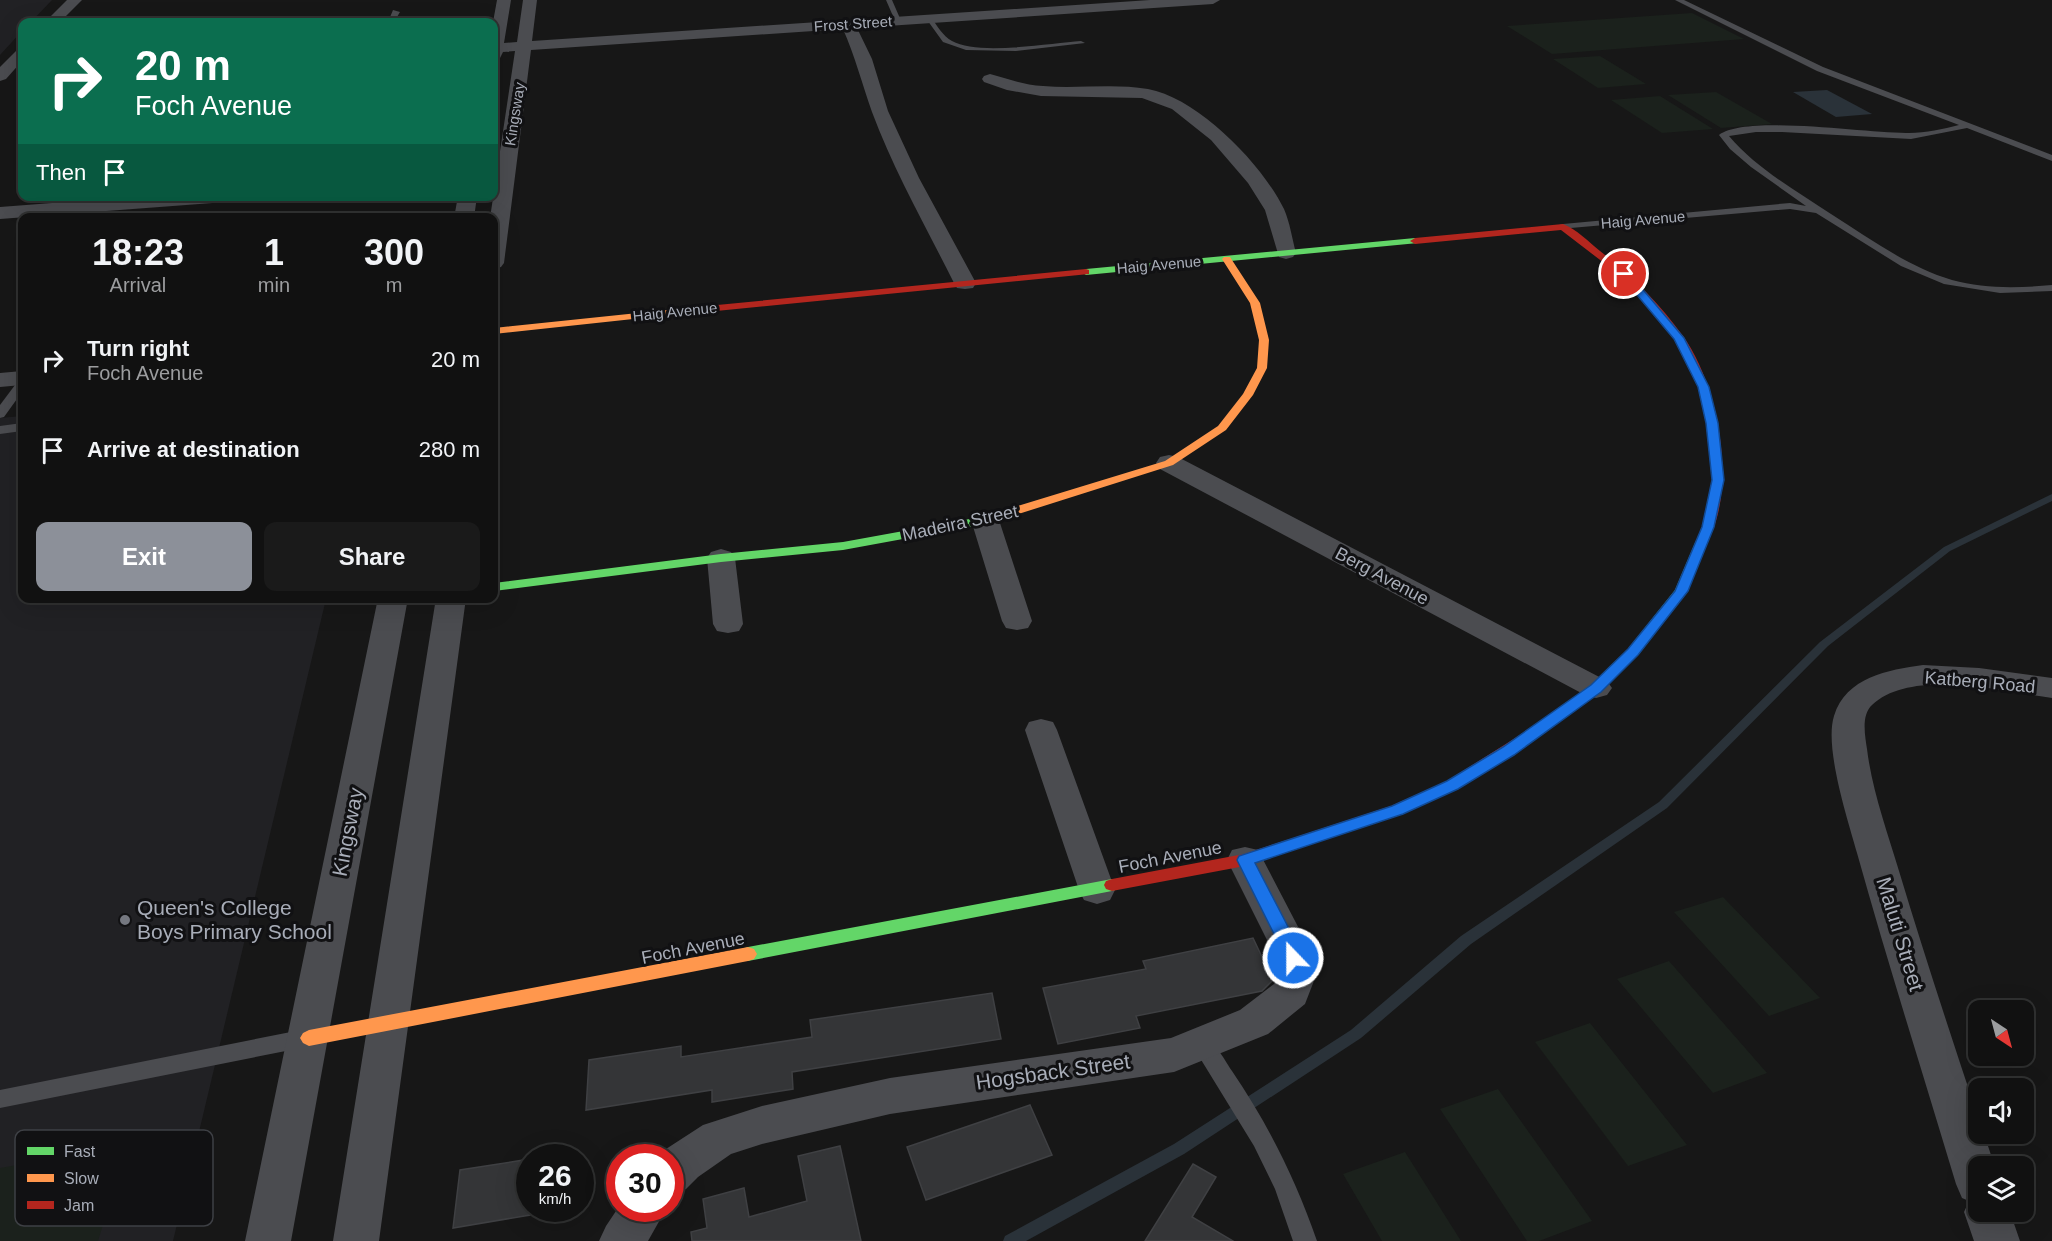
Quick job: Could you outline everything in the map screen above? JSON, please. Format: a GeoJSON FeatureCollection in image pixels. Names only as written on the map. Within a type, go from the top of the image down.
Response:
{"type":"FeatureCollection","features":[{"type":"Feature","properties":{"kind":"street"},"geometry":{"type":"LineString","coordinates":[[56,18],[75,0]]}},
{"type":"Feature","properties":{"kind":"street"},"geometry":{"type":"LineString","coordinates":[[498,31],[504,0]]}},
{"type":"Feature","properties":{"kind":"street","name":"Kingsway"},"geometry":{"type":"LineString","coordinates":[[498,193],[499,176],[525,45],[530,0]]}},
{"type":"Feature","properties":{"kind":"street","name":"Frost Street"},"geometry":{"type":"LineString","coordinates":[[498,50],[525,45],[1213,0]]}},
{"type":"Feature","properties":{"kind":"street"},"geometry":{"type":"LineString","coordinates":[[848,24],[864,58],[880,111],[910,178],[965,283]]}},
{"type":"Feature","properties":{"kind":"street"},"geometry":{"type":"LineString","coordinates":[[0,78],[18,58]]}},
{"type":"Feature","properties":{"kind":"street"},"geometry":{"type":"LineString","coordinates":[[0,78],[18,79]]}},
{"type":"Feature","properties":{"kind":"street"},"geometry":{"type":"LineString","coordinates":[[990,79],[1022,90],[1133,92],[1156,96],[1177,104],[1225,147],[1259,185],[1274,207],[1286,253]]}},
{"type":"Feature","properties":{"kind":"street"},"geometry":{"type":"LineString","coordinates":[[0,213],[160,201]]}},
{"type":"Feature","properties":{"kind":"street","name":"Haig Avenue"},"geometry":{"type":"LineString","coordinates":[[498,332],[965,283],[1563,227]]}},
{"type":"Feature","properties":{"kind":"street","name":"Foch Avenue"},"geometry":{"type":"LineString","coordinates":[[309,1038],[1097,890],[1245,860],[1397,810],[1452,785],[1508,751],[1596,688],[1633,652],[1682,591],[1708,527],[1718,480],[1712,423],[1703,387],[1679,338],[1624,274],[1563,227]]}},
{"type":"Feature","properties":{"kind":"street","name":"Madeira Street"},"geometry":{"type":"LineString","coordinates":[[498,586],[721,558],[843,546],[985,520],[1046,503],[1169,463],[1222,428],[1248,395],[1262,368],[1264,340],[1255,303],[1227,259]]}},
{"type":"Feature","properties":{"kind":"street"},"geometry":{"type":"LineString","coordinates":[[0,381],[18,379]]}},
{"type":"Feature","properties":{"kind":"street","name":"Berg Avenue"},"geometry":{"type":"LineString","coordinates":[[1169,463],[1596,688]]}},
{"type":"Feature","properties":{"kind":"street"},"geometry":{"type":"LineString","coordinates":[[985,520],[1017,621]]}},
{"type":"Feature","properties":{"kind":"street"},"geometry":{"type":"LineString","coordinates":[[721,558],[728,624]]}},
{"type":"Feature","properties":{"kind":"street","name":"Kingsway"},"geometry":{"type":"LineString","coordinates":[[268,1241],[396,603]]}},
{"type":"Feature","properties":{"kind":"street"},"geometry":{"type":"LineString","coordinates":[[356,1241],[450,603]]}},
{"type":"Feature","properties":{"kind":"street","name":"Katberg Road"},"geometry":{"type":"LineString","coordinates":[[1873,687],[1920,675],[1944,675],[2052,688]]}},
{"type":"Feature","properties":{"kind":"street","name":"Maluti Street"},"geometry":{"type":"LineString","coordinates":[[1873,687],[1859,699],[1849,720],[1859,796],[1885,889],[1969,1156]]}},
{"type":"Feature","properties":{"kind":"street"},"geometry":{"type":"LineString","coordinates":[[1041,730],[1097,890]]}},
{"type":"Feature","properties":{"kind":"street","name":"Hogsback Street"},"geometry":{"type":"LineString","coordinates":[[684,1161],[718,1139],[762,1125],[890,1096],[1174,1055],[1209,1054],[1291,993],[1297,973],[1288,944],[1245,860]]}},
{"type":"Feature","properties":{"kind":"street"},"geometry":{"type":"LineString","coordinates":[[622,1241],[634,1222]]}},
{"type":"Feature","properties":{"kind":"street"},"geometry":{"type":"LineString","coordinates":[[1990,1222],[1997,1241]]}},
{"type":"Feature","properties":{"kind":"lane"},"geometry":{"type":"LineString","coordinates":[[889,0],[899,21]]}},
{"type":"Feature","properties":{"kind":"lane"},"geometry":{"type":"LineString","coordinates":[[1678,0],[1820,69],[2052,158]]}},
{"type":"Feature","properties":{"kind":"lane"},"geometry":{"type":"LineString","coordinates":[[393,18],[396,12]]}},
{"type":"Feature","properties":{"kind":"lane"},"geometry":{"type":"LineString","coordinates":[[928,19],[944,39],[954,45],[973,49],[1081,43]]}},
{"type":"Feature","properties":{"kind":"lane"},"geometry":{"type":"LineString","coordinates":[[1966,126],[1931,135],[1909,136],[1753,129],[1723,135],[1732,148],[1796,194],[1922,272],[1971,288],[1997,291],[2052,288]]}},
{"type":"Feature","properties":{"kind":"lane"},"geometry":{"type":"LineString","coordinates":[[1790,206],[1796,194]]}},
{"type":"Feature","properties":{"kind":"lane","name":"Haig Avenue"},"geometry":{"type":"LineString","coordinates":[[1563,227],[1790,206],[1824,212]]}},
{"type":"Feature","properties":{"kind":"lane"},"geometry":{"type":"LineString","coordinates":[[0,414],[18,389]]}},
{"type":"Feature","properties":{"kind":"lane"},"geometry":{"type":"LineString","coordinates":[[0,430],[18,428]]}},
{"type":"Feature","properties":{"kind":"lane"},"geometry":{"type":"LineString","coordinates":[[0,1099],[309,1038]]}},
{"type":"Feature","properties":{"kind":"lane"},"geometry":{"type":"LineString","coordinates":[[1209,1054],[1281,1172],[1305,1241]]}},
{"type":"Feature","properties":{"kind":"shaded area"},"geometry":{"type":"Polygon","coordinates":[[[0,0],[52,0],[35,18],[18,18],[18,35],[0,55],[0,0]]]}},
{"type":"Feature","properties":{"kind":"shaded area"},"geometry":{"type":"Polygon","coordinates":[[[1692,13],[1744,39],[1552,54],[1507,26],[1692,13]]]}},
{"type":"Feature","properties":{"kind":"shaded area"},"geometry":{"type":"Polygon","coordinates":[[[1600,56],[1646,84],[1598,88],[1553,59],[1600,56]]]}},
{"type":"Feature","properties":{"kind":"shaded area"},"geometry":{"type":"Polygon","coordinates":[[[1827,90],[1872,114],[1836,117],[1793,92],[1827,90]]]}},
{"type":"Feature","properties":{"kind":"shaded area"},"geometry":{"type":"Polygon","coordinates":[[[1716,92],[1772,124],[1721,128],[1668,95],[1716,92]]]}},
{"type":"Feature","properties":{"kind":"shaded area"},"geometry":{"type":"Polygon","coordinates":[[[1660,96],[1713,129],[1662,133],[1611,100],[1660,96]]]}},
{"type":"Feature","properties":{"kind":"shaded area","name":"Queen's College Boys Primary School"},"geometry":{"type":"Polygon","coordinates":[[[18,416],[18,603],[325,603],[199,1130],[15,1130],[15,1226],[177,1226],[173,1241],[0,1241],[0,418],[18,416]]]}},
{"type":"Feature","properties":{"kind":"shaded area"},"geometry":{"type":"Polygon","coordinates":[[[1723,897],[1820,998],[1769,1016],[1674,912],[1723,897]]]}},
{"type":"Feature","properties":{"kind":"shaded area"},"geometry":{"type":"Polygon","coordinates":[[[1669,961],[1767,1073],[1713,1093],[1617,979],[1669,961]]]}},
{"type":"Feature","properties":{"kind":"shaded area"},"geometry":{"type":"Polygon","coordinates":[[[1590,1023],[1687,1145],[1628,1166],[1535,1042],[1590,1023]]]}},
{"type":"Feature","properties":{"kind":"shaded area"},"geometry":{"type":"Polygon","coordinates":[[[1498,1089],[1592,1221],[1539,1241],[1527,1241],[1440,1109],[1498,1089]]]}},
{"type":"Feature","properties":{"kind":"shaded area"},"geometry":{"type":"Polygon","coordinates":[[[1405,1152],[1461,1241],[1382,1241],[1343,1174],[1405,1152]]]}},
{"type":"Feature","properties":{"kind":"shaded area"},"geometry":{"type":"Polygon","coordinates":[[[15,1165],[15,1226],[103,1226],[98,1241],[0,1241],[0,1168],[15,1165]]]}},
{"type":"Feature","properties":{"kind":"building"},"geometry":{"type":"Polygon","coordinates":[[[1253,938],[1273,980],[1262,991],[1136,1016],[1140,1028],[1058,1044],[1043,988],[1146,969],[1143,961],[1253,938]]]}},
{"type":"Feature","properties":{"kind":"building"},"geometry":{"type":"Polygon","coordinates":[[[992,993],[1001,1039],[792,1072],[793,1089],[712,1102],[712,1090],[586,1110],[589,1060],[681,1046],[681,1057],[812,1037],[810,1020],[992,993]]]}},
{"type":"Feature","properties":{"kind":"building"},"geometry":{"type":"Polygon","coordinates":[[[1030,1105],[1052,1155],[926,1200],[907,1147],[1030,1105]]]}},
{"type":"Feature","properties":{"kind":"building"},"geometry":{"type":"Polygon","coordinates":[[[840,1146],[861,1241],[692,1241],[691,1232],[707,1228],[703,1199],[744,1188],[749,1217],[807,1201],[798,1156],[840,1146]]]}},
{"type":"Feature","properties":{"kind":"building"},"geometry":{"type":"Polygon","coordinates":[[[516,1161],[516,1217],[453,1228],[460,1170],[516,1161]]]}},
{"type":"Feature","properties":{"kind":"building"},"geometry":{"type":"Polygon","coordinates":[[[1193,1164],[1216,1177],[1192,1217],[1233,1241],[1145,1241],[1193,1164]]]}},
{"type":"Feature","properties":{"kind":"waterway"},"geometry":{"type":"LineString","coordinates":[[1011,1241],[1179,1149],[1356,1034],[1466,940],[1663,805],[1824,644],[1947,549],[2052,497]]}},
{"type":"Feature","properties":{"kind":"traffic: fast"},"geometry":{"type":"LineString","coordinates":[[1086,272],[1415,241]]}},
{"type":"Feature","properties":{"kind":"traffic: fast"},"geometry":{"type":"LineString","coordinates":[[498,586],[721,558],[843,546],[986,520]]}},
{"type":"Feature","properties":{"kind":"traffic: fast"},"geometry":{"type":"LineString","coordinates":[[1544,725],[1596,688],[1633,652],[1681,591],[1701,543]]}},
{"type":"Feature","properties":{"kind":"traffic: fast"},"geometry":{"type":"LineString","coordinates":[[748,954],[1112,885]]}},
{"type":"Feature","properties":{"kind":"traffic: slow"},"geometry":{"type":"LineString","coordinates":[[986,520],[1169,463],[1222,428],[1248,395],[1262,368],[1264,340],[1255,303],[1227,259]]}},
{"type":"Feature","properties":{"kind":"traffic: slow"},"geometry":{"type":"LineString","coordinates":[[498,331],[686,311]]}},
{"type":"Feature","properties":{"kind":"traffic: slow"},"geometry":{"type":"LineString","coordinates":[[309,1038],[748,954]]}},
{"type":"Feature","properties":{"kind":"traffic: jam"},"geometry":{"type":"LineString","coordinates":[[1415,241],[1563,227],[1624,274],[1679,338],[1703,387],[1712,423],[1718,480],[1708,527],[1701,543]]}},
{"type":"Feature","properties":{"kind":"traffic: jam"},"geometry":{"type":"LineString","coordinates":[[686,311],[1086,272]]}},
{"type":"Feature","properties":{"kind":"traffic: jam"},"geometry":{"type":"LineString","coordinates":[[1112,885],[1245,860],[1397,810],[1452,785],[1508,751],[1544,725]]}},
{"type":"Feature","properties":{"kind":"place","name":"Queen's College Boys Primary School"},"geometry":{"type":"Point","coordinates":[125,920]}},
{"type":"Feature","properties":{"kind":"route"},"geometry":{"type":"LineString","coordinates":[[1293,958],[1245,860],[1397,810],[1452,785],[1508,751],[1596,688],[1633,652],[1682,591],[1708,527],[1718,480],[1712,423],[1703,387],[1679,338],[1624,274]]}}]}
